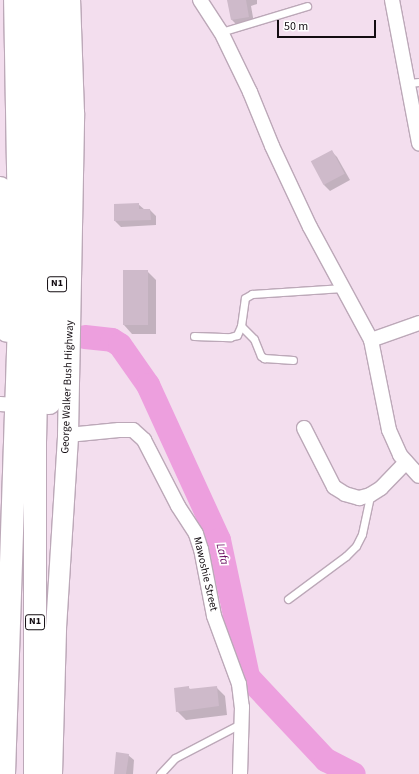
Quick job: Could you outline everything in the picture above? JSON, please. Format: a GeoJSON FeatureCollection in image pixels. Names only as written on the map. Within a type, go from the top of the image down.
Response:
{"type":"FeatureCollection","features":[{"type":"Feature","properties":{"kind":"highway","name":"N1"},"geometry":{"type":"LineString","coordinates":[[4,774],[7,405],[16,382],[19,324],[20,219],[15,0]]}},
{"type":"Feature","properties":{"kind":"highway","name":"N1"},"geometry":{"type":"LineString","coordinates":[[35,0],[38,251],[35,442],[35,774]]}},
{"type":"Feature","properties":{"kind":"highway","name":"N1"},"geometry":{"type":"LineString","coordinates":[[36,568],[57,304],[56,0]]}},
{"type":"Feature","properties":{"kind":"highway"},"geometry":{"type":"LineString","coordinates":[[0,188],[5,324],[16,382]]}},
{"type":"Feature","properties":{"kind":"street","name":"George Walker Bush Highway"},"geometry":{"type":"LineString","coordinates":[[52,774],[56,628],[68,435],[74,113],[70,0]]}},
{"type":"Feature","properties":{"kind":"street"},"geometry":{"type":"LineString","coordinates":[[200,0],[220,32],[250,92],[288,183],[371,340],[389,430],[400,455],[419,476]]}},
{"type":"Feature","properties":{"kind":"street"},"geometry":{"type":"LineString","coordinates":[[392,0],[413,82],[419,143]]}},
{"type":"Feature","properties":{"kind":"street"},"geometry":{"type":"LineString","coordinates":[[371,340],[419,323]]}},
{"type":"Feature","properties":{"kind":"street"},"geometry":{"type":"LineString","coordinates":[[304,428],[334,487],[345,494],[359,498],[370,495],[381,488],[406,462]]}},
{"type":"Feature","properties":{"kind":"street","name":"Mawoshie Street"},"geometry":{"type":"LineString","coordinates":[[68,435],[133,430],[144,440],[178,506],[196,534],[201,550],[214,616],[239,684],[242,707],[240,774]]}},
{"type":"Feature","properties":{"kind":"lane"},"geometry":{"type":"LineString","coordinates":[[220,32],[307,6]]}},
{"type":"Feature","properties":{"kind":"lane"},"geometry":{"type":"LineString","coordinates":[[194,336],[230,337],[237,335],[241,326],[245,298],[252,294],[343,288]]}},
{"type":"Feature","properties":{"kind":"lane"},"geometry":{"type":"LineString","coordinates":[[241,326],[254,339],[261,356],[264,358],[292,360]]}},
{"type":"Feature","properties":{"kind":"lane"},"geometry":{"type":"LineString","coordinates":[[288,599],[346,556],[356,546],[362,534],[370,495]]}},
{"type":"Feature","properties":{"kind":"lane"},"geometry":{"type":"LineString","coordinates":[[160,774],[174,758],[242,723]]}},
{"type":"Feature","properties":{"kind":"building"},"geometry":{"type":"Polygon","coordinates":[[[227,0],[246,0],[249,17],[231,20],[227,0]]]}},
{"type":"Feature","properties":{"kind":"building"},"geometry":{"type":"Polygon","coordinates":[[[332,150],[345,174],[323,185],[311,161],[332,150]]]}},
{"type":"Feature","properties":{"kind":"building"},"geometry":{"type":"Polygon","coordinates":[[[139,203],[139,209],[150,209],[151,220],[114,221],[114,204],[139,203]]]}},
{"type":"Feature","properties":{"kind":"building"},"geometry":{"type":"Polygon","coordinates":[[[123,270],[148,270],[148,325],[123,325],[123,270]]]}},
{"type":"Feature","properties":{"kind":"building"},"geometry":{"type":"Polygon","coordinates":[[[189,686],[189,689],[217,686],[219,706],[176,712],[174,688],[189,686]]]}},
{"type":"Feature","properties":{"kind":"building"},"geometry":{"type":"Polygon","coordinates":[[[116,752],[129,754],[126,774],[114,774],[116,752]]]}},
{"type":"Feature","properties":{"kind":"waterway","name":"Lafa"},"geometry":{"type":"LineString","coordinates":[[85,337],[112,340],[120,345],[148,385],[219,540],[248,677],[326,760],[354,774]]}}]}
